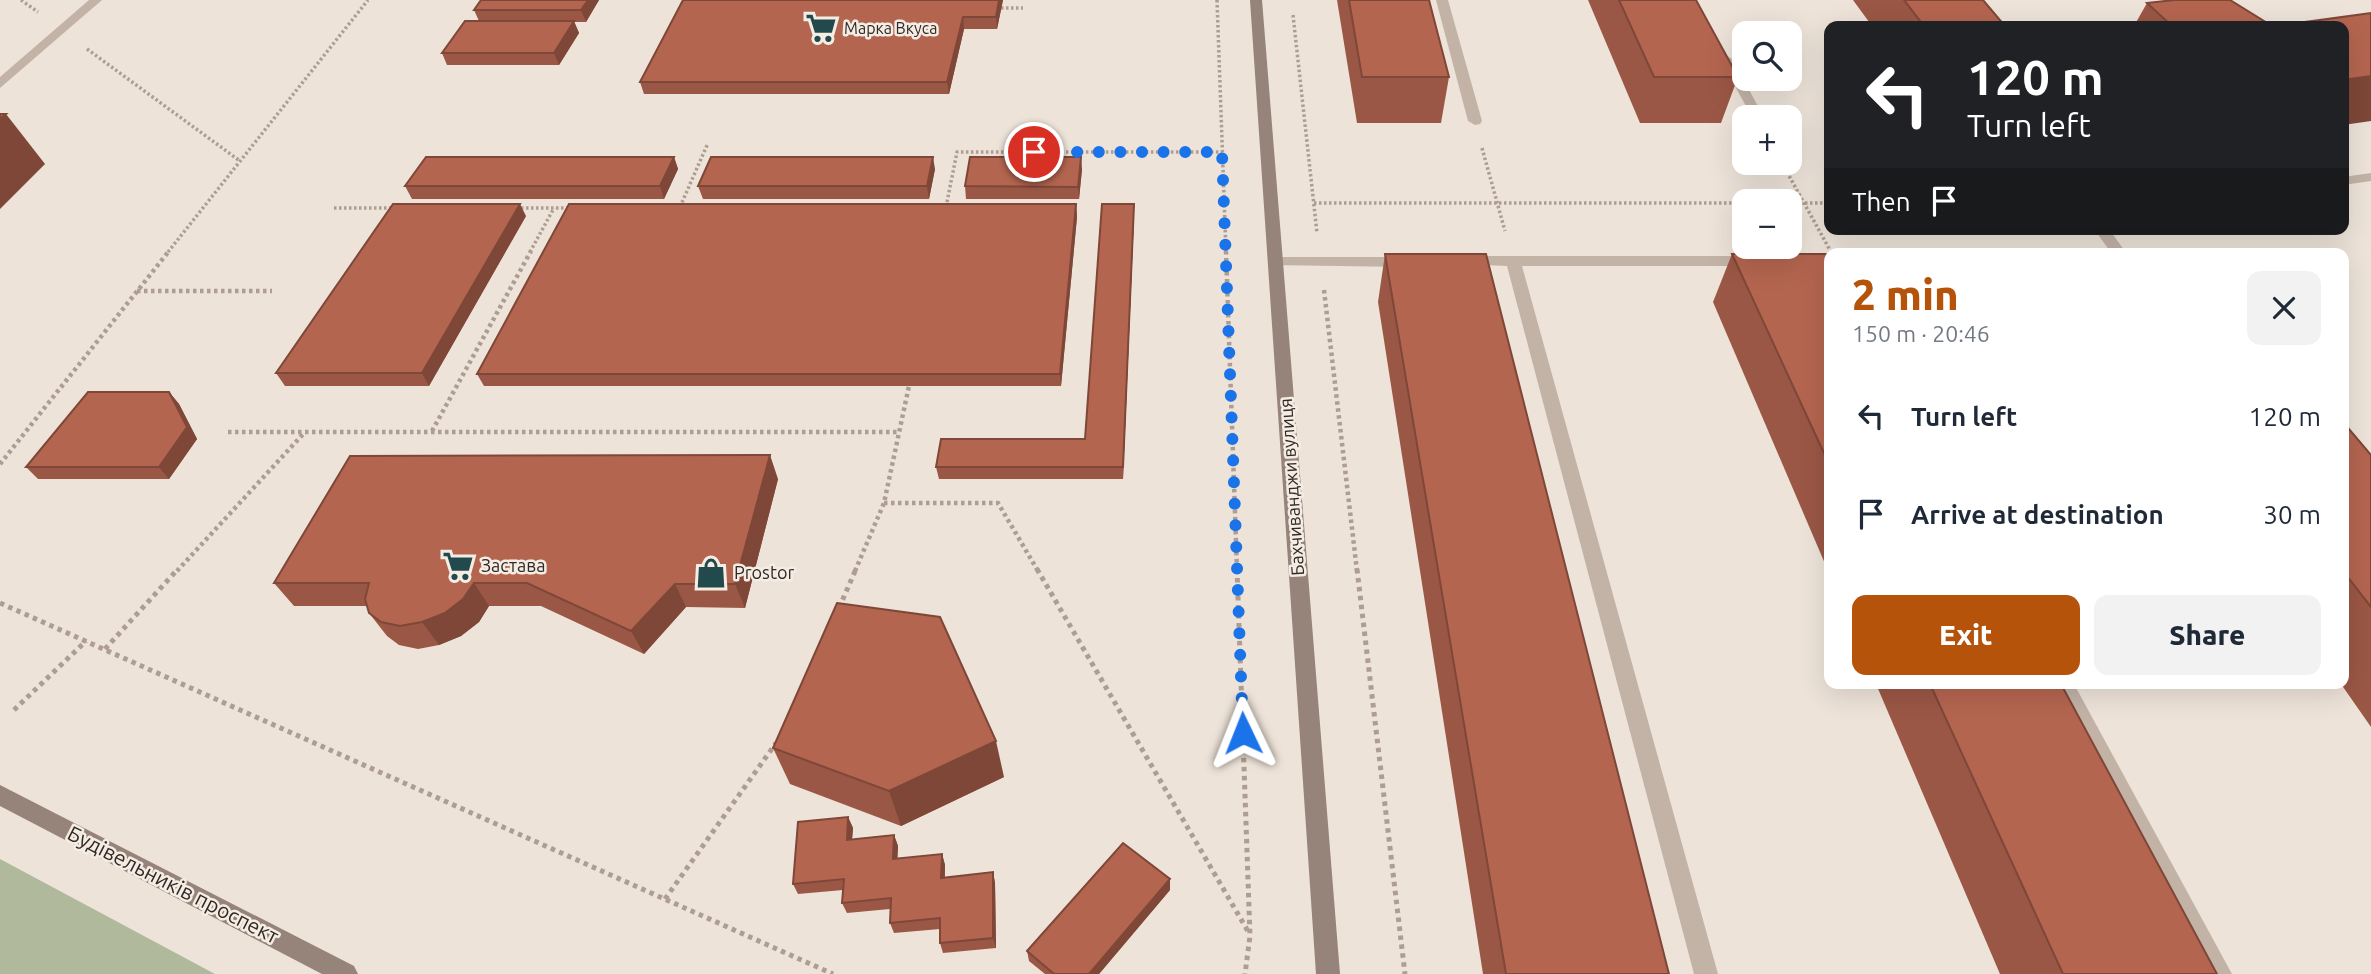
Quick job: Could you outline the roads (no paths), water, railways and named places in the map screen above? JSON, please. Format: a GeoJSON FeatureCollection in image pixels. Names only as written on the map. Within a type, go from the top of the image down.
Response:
{"type":"FeatureCollection","features":[{"type":"Feature","properties":{"kind":"street","name":"Бахчиванджи вулиця"},"geometry":{"type":"LineString","coordinates":[[1256,0],[1328,974]]}},
{"type":"Feature","properties":{"kind":"street","name":"Будівельників проспект"},"geometry":{"type":"LineString","coordinates":[[0,795],[346,974]]}},
{"type":"Feature","properties":{"kind":"lane"},"geometry":{"type":"LineString","coordinates":[[0,83],[96,0]]}},
{"type":"Feature","properties":{"kind":"lane"},"geometry":{"type":"LineString","coordinates":[[1442,0],[1475,121]]}},
{"type":"Feature","properties":{"kind":"lane"},"geometry":{"type":"LineString","coordinates":[[1720,47],[1751,105]]}},
{"type":"Feature","properties":{"kind":"lane"},"geometry":{"type":"LineString","coordinates":[[2349,180],[2371,177]]}},
{"type":"Feature","properties":{"kind":"lane"},"geometry":{"type":"LineString","coordinates":[[1444,261],[1772,261]]}},
{"type":"Feature","properties":{"kind":"lane"},"geometry":{"type":"LineString","coordinates":[[1513,261],[1706,974]]}},
{"type":"Feature","properties":{"kind":"lane"},"geometry":{"type":"LineString","coordinates":[[1275,262],[1417,262]]}},
{"type":"Feature","properties":{"kind":"lane"},"geometry":{"type":"LineString","coordinates":[[2067,689],[2220,974]]}},
{"type":"Feature","properties":{"kind":"place","name":"Марка Вкуса"},"geometry":{"type":"Point","coordinates":[821,28]}},
{"type":"Feature","properties":{"kind":"place","name":"Застава"},"geometry":{"type":"Point","coordinates":[458,566]}},
{"type":"Feature","properties":{"kind":"place","name":"Prostor"},"geometry":{"type":"Point","coordinates":[711,573]}}]}
